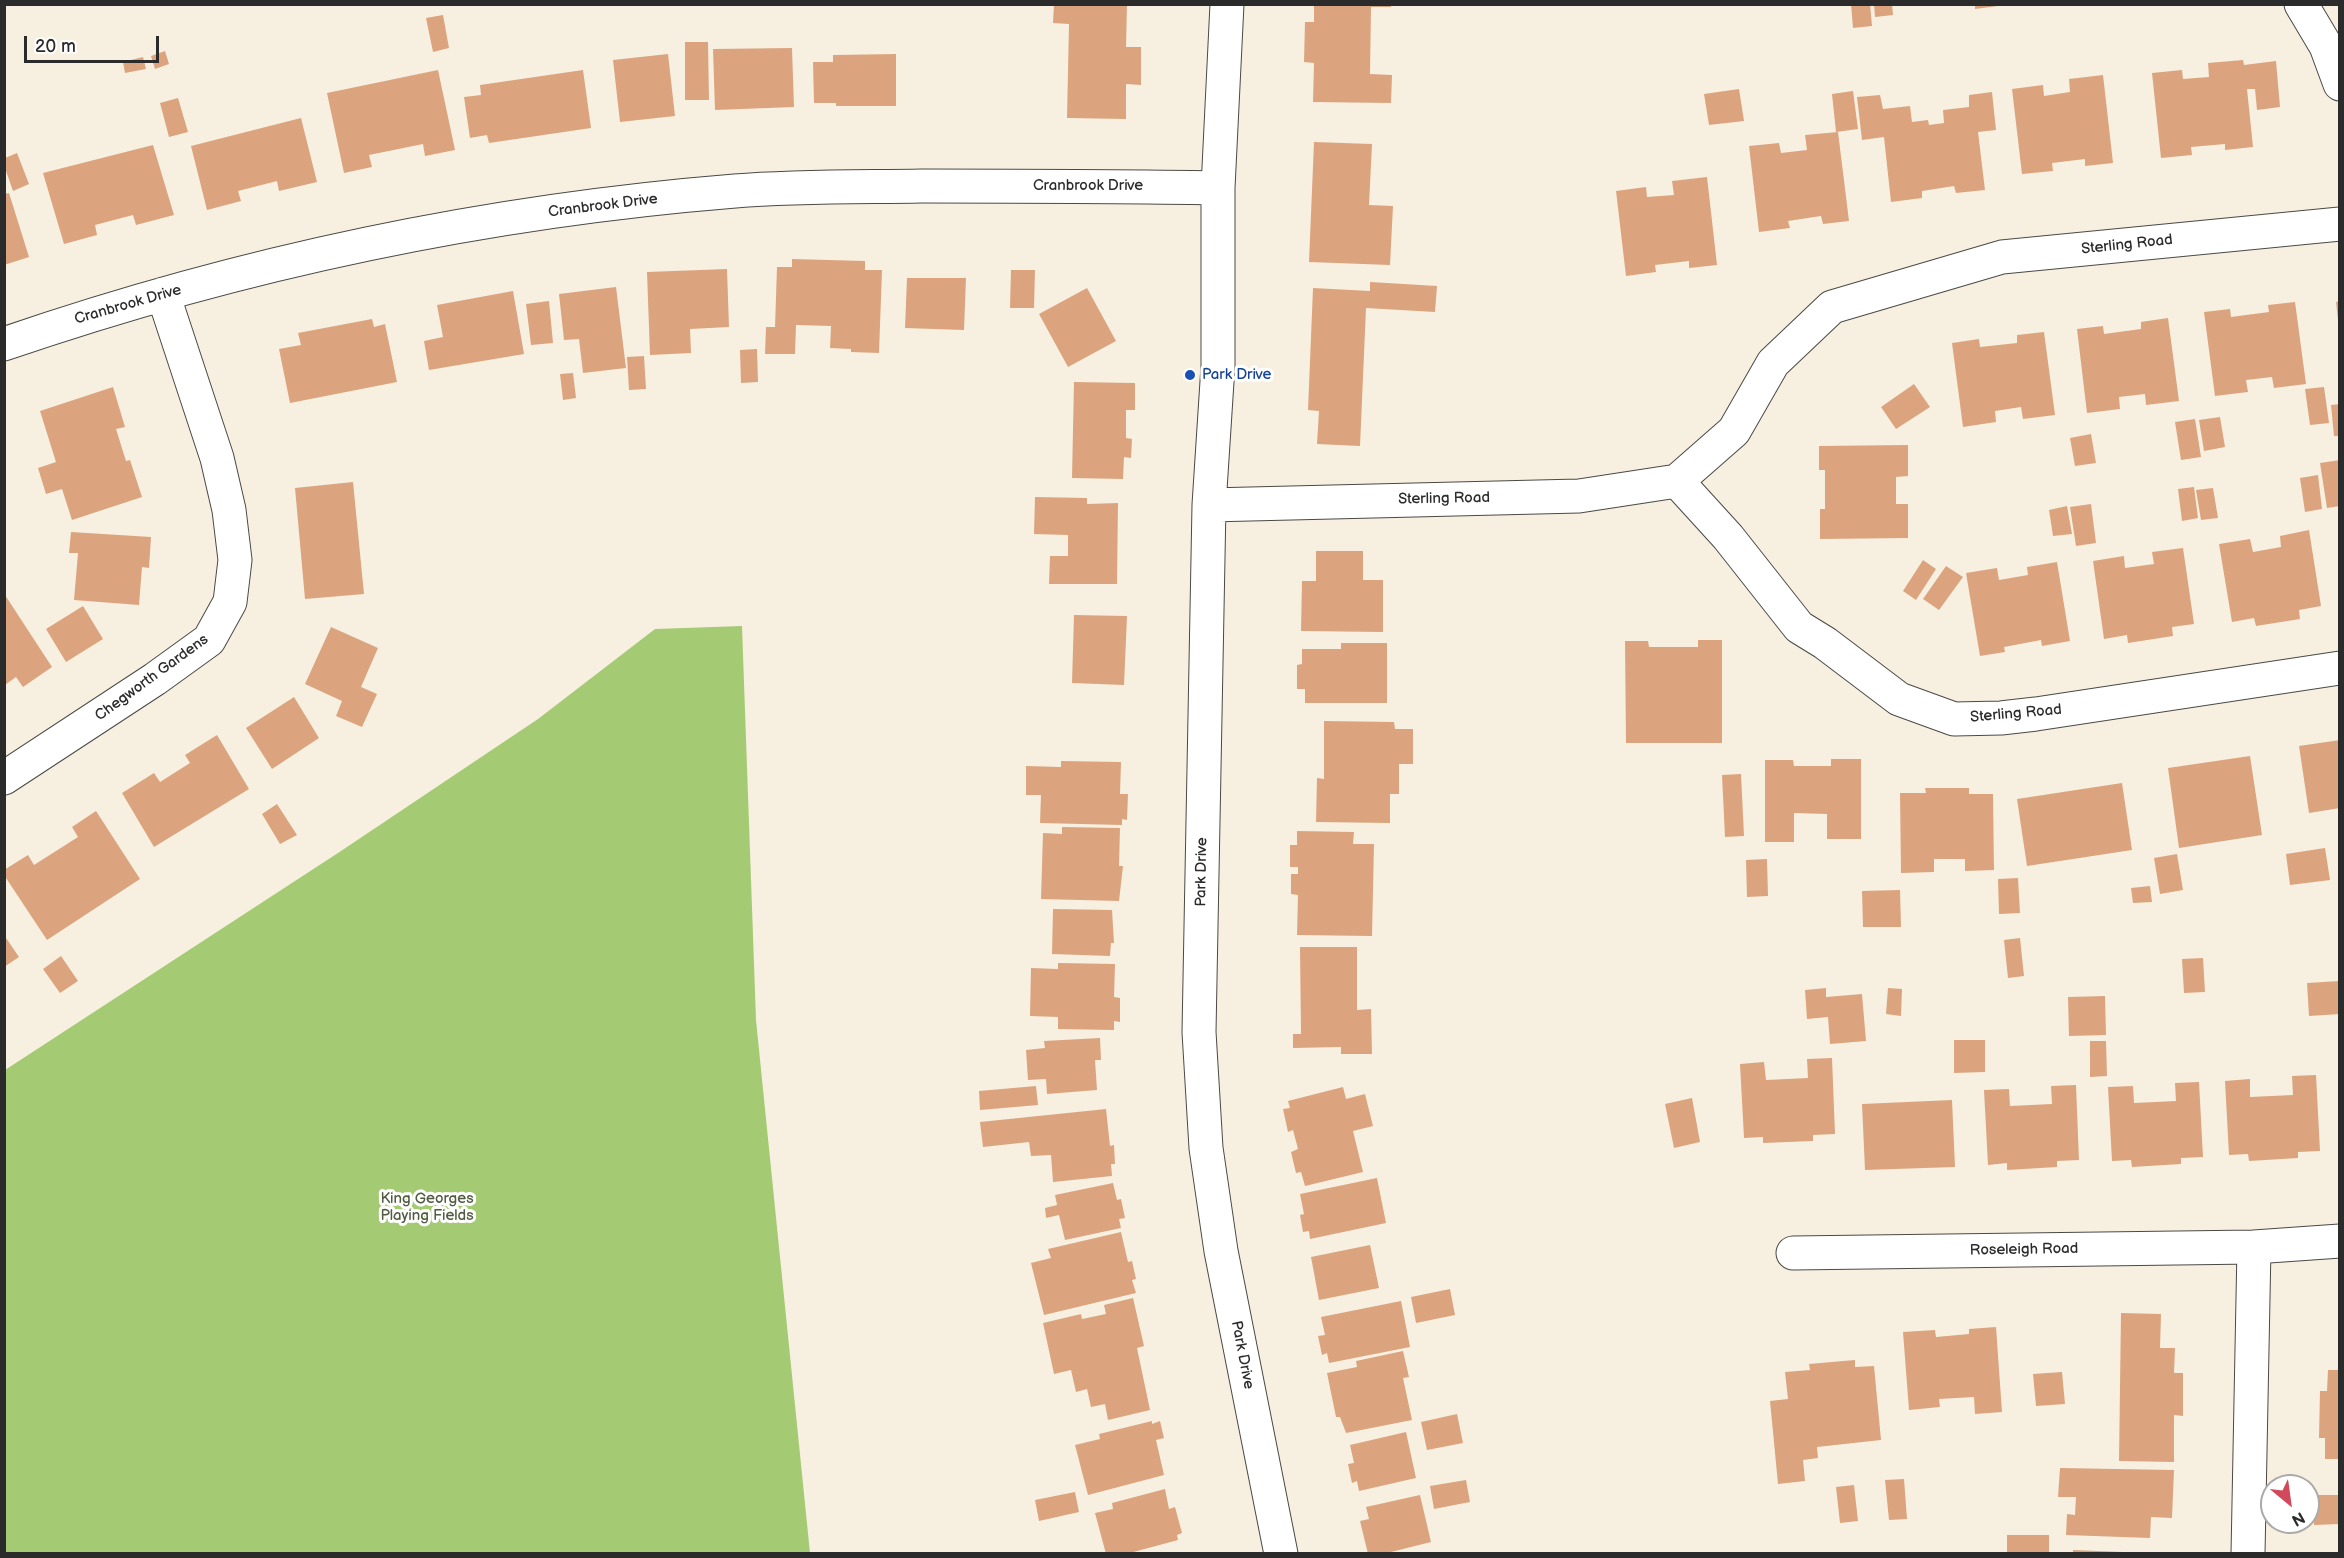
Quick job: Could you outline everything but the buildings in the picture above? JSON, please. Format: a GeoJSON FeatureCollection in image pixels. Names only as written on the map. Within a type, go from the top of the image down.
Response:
{"type":"FeatureCollection","features":[{"type":"Feature","properties":{"kind":"street","name":"Park Drive"},"geometry":{"type":"LineString","coordinates":[[1227,4],[1218,188],[1218,366],[1209,505],[1199,1032],[1206,1148],[1221,1251],[1281,1554]]}},
{"type":"Feature","properties":{"kind":"street"},"geometry":{"type":"LineString","coordinates":[[2301,4],[2326,46],[2340,84]]}},
{"type":"Feature","properties":{"kind":"street","name":"Cranbrook Drive"},"geometry":{"type":"LineString","coordinates":[[4,344],[162,294],[310,257],[419,234],[601,205],[738,190],[970,186],[1218,188]]}},
{"type":"Feature","properties":{"kind":"street","name":"Sterling Road"},"geometry":{"type":"LineString","coordinates":[[1209,505],[1579,496],[1677,481],[1734,431],[1773,363],[1832,307],[2002,257],[2340,224]]}},
{"type":"Feature","properties":{"kind":"street","name":"Chegworth Gardens"},"geometry":{"type":"LineString","coordinates":[[4,778],[155,679],[209,640],[230,602],[235,560],[229,510],[217,458],[162,294]]}},
{"type":"Feature","properties":{"kind":"street","name":"Sterling Road"},"geometry":{"type":"LineString","coordinates":[[1677,481],[1728,537],[1799,627],[1825,643],[1899,699],[1954,719],[2001,718],[2036,714],[2340,668]]}},
{"type":"Feature","properties":{"kind":"street","name":"Roseleigh Road"},"geometry":{"type":"LineString","coordinates":[[1793,1253],[2254,1246],[2340,1240]]}},
{"type":"Feature","properties":{"kind":"street"},"geometry":{"type":"LineString","coordinates":[[2248,1554],[2254,1246]]}},
{"type":"Feature","properties":{"kind":"green space","name":"King Georges Playing Fields"},"geometry":{"type":"Polygon","coordinates":[[[742,626],[756,1020],[810,1553],[5,1553],[5,1070],[341,851],[538,719],[655,629],[742,626]]]}},
{"type":"Feature","properties":{"kind":"place","name":"Park Drive"},"geometry":{"type":"Point","coordinates":[1190,375]}}]}
